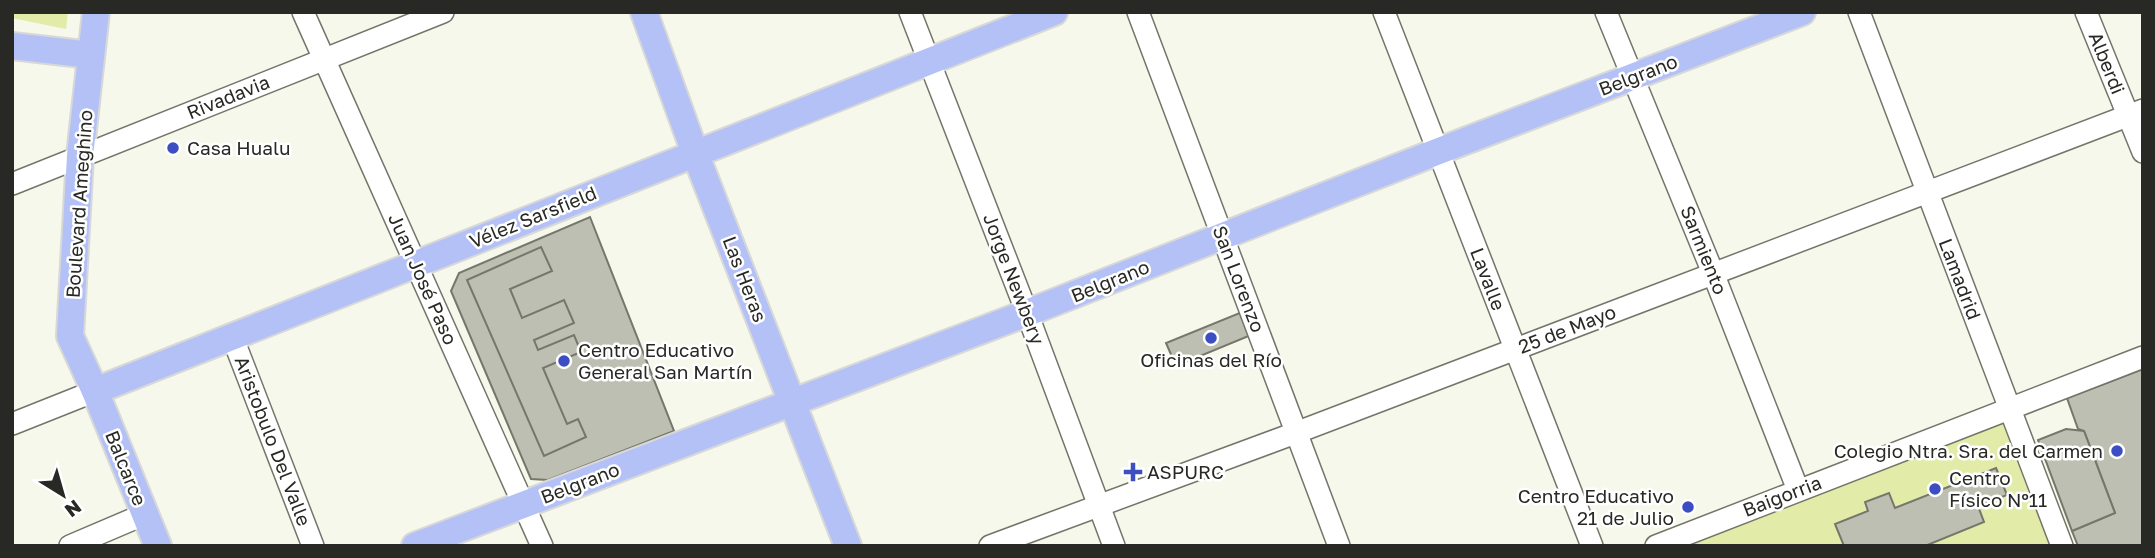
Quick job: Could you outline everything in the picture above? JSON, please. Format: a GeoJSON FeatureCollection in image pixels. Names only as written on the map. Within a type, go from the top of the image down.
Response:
{"type":"FeatureCollection","features":[{"type":"Feature","properties":{"kind":"main road","name":"Boulevard Ameghino"},"geometry":{"type":"LineString","coordinates":[[95,391],[70,336],[80,156],[96,12]]}},
{"type":"Feature","properties":{"kind":"main road","name":"Las Heras"},"geometry":{"type":"LineString","coordinates":[[644,12],[695,153],[848,546]]}},
{"type":"Feature","properties":{"kind":"main road","name":"Vélez Sarsfield"},"geometry":{"type":"LineString","coordinates":[[95,391],[1054,12]]}},
{"type":"Feature","properties":{"kind":"main road","name":"Belgrano"},"geometry":{"type":"LineString","coordinates":[[415,546],[1027,313],[1802,12]]}},
{"type":"Feature","properties":{"kind":"main road"},"geometry":{"type":"LineString","coordinates":[[12,46],[91,55]]}},
{"type":"Feature","properties":{"kind":"main road","name":"Balcarce"},"geometry":{"type":"LineString","coordinates":[[95,391],[158,546]]}},
{"type":"Feature","properties":{"kind":"street","name":"Juan José Paso"},"geometry":{"type":"LineString","coordinates":[[303,12],[541,546]]}},
{"type":"Feature","properties":{"kind":"street","name":"Rivadavia"},"geometry":{"type":"LineString","coordinates":[[12,184],[443,12]]}},
{"type":"Feature","properties":{"kind":"street","name":"Jorge Newbery"},"geometry":{"type":"LineString","coordinates":[[911,12],[1114,546]]}},
{"type":"Feature","properties":{"kind":"street","name":"San Lorenzo"},"geometry":{"type":"LineString","coordinates":[[1138,12],[1339,546]]}},
{"type":"Feature","properties":{"kind":"street","name":"Lavalle"},"geometry":{"type":"LineString","coordinates":[[1384,12],[1592,546]]}},
{"type":"Feature","properties":{"kind":"street","name":"Sarmiento"},"geometry":{"type":"LineString","coordinates":[[1606,12],[1798,490]]}},
{"type":"Feature","properties":{"kind":"street","name":"Lamadrid"},"geometry":{"type":"LineString","coordinates":[[1859,12],[2062,546]]}},
{"type":"Feature","properties":{"kind":"street","name":"Alberdi"},"geometry":{"type":"LineString","coordinates":[[2086,12],[2136,113],[2143,152]]}},
{"type":"Feature","properties":{"kind":"street","name":"25 de Mayo"},"geometry":{"type":"LineString","coordinates":[[990,546],[2136,113]]}},
{"type":"Feature","properties":{"kind":"street","name":"Aristobulo Del Valle"},"geometry":{"type":"LineString","coordinates":[[232,336],[313,546]]}},
{"type":"Feature","properties":{"kind":"street","name":"Baigorria"},"geometry":{"type":"LineString","coordinates":[[1656,546],[2143,357]]}},
{"type":"Feature","properties":{"kind":"street","name":"Vélez Sarsfield"},"geometry":{"type":"LineString","coordinates":[[12,424],[95,391]]}},
{"type":"Feature","properties":{"kind":"street"},"geometry":{"type":"LineString","coordinates":[[70,546],[145,514]]}},
{"type":"Feature","properties":{"kind":"green space"},"geometry":{"type":"Polygon","coordinates":[[[12,12],[68,12],[66,29],[12,18],[12,12]]]}},
{"type":"Feature","properties":{"kind":"green space","name":"Centro Físico Nº11"},"geometry":{"type":"Polygon","coordinates":[[[2004,423],[2051,546],[1685,546],[2004,423]]]}},
{"type":"Feature","properties":{"kind":"building","name":"Centro Educativo General San Martín"},"geometry":{"type":"Polygon","coordinates":[[[590,217],[674,431],[548,480],[531,479],[451,291],[459,273],[590,217]]]}},
{"type":"Feature","properties":{"kind":"building"},"geometry":{"type":"Polygon","coordinates":[[[541,247],[552,271],[510,289],[522,318],[564,300],[574,323],[534,340],[538,350],[574,335],[581,352],[543,368],[567,424],[578,419],[586,437],[544,456],[467,280],[541,247]]]}},
{"type":"Feature","properties":{"kind":"building","name":"Oficinas del Río"},"geometry":{"type":"Polygon","coordinates":[[[1247,310],[1256,333],[1176,366],[1166,343],[1247,310]]]}},
{"type":"Feature","properties":{"kind":"building","name":"Colegio Ntra. Sra. del Carmen"},"geometry":{"type":"Polygon","coordinates":[[[2143,369],[2143,546],[2078,546],[2072,531],[2115,513],[2084,431],[2078,429],[2067,398],[2143,369]]]}},
{"type":"Feature","properties":{"kind":"building"},"geometry":{"type":"Polygon","coordinates":[[[2066,429],[2084,431],[2115,513],[2072,531],[2038,440],[2066,429]]]}},
{"type":"Feature","properties":{"kind":"building"},"geometry":{"type":"Polygon","coordinates":[[[1996,468],[2007,495],[1978,506],[1984,522],[1925,546],[1844,546],[1835,524],[1868,511],[1865,502],[1889,493],[1895,508],[1996,468]]]}},
{"type":"Feature","properties":{"kind":"place","name":"Casa Hualu"},"geometry":{"type":"Point","coordinates":[173,148]}},
{"type":"Feature","properties":{"kind":"place","name":"Oficinas del Río"},"geometry":{"type":"Point","coordinates":[1211,338]}},
{"type":"Feature","properties":{"kind":"place","name":"Centro Educativo General San Martín"},"geometry":{"type":"Point","coordinates":[564,361]}},
{"type":"Feature","properties":{"kind":"place","name":"Colegio Ntra. Sra. del Carmen"},"geometry":{"type":"Point","coordinates":[2117,451]}},
{"type":"Feature","properties":{"kind":"place","name":"ASPURC"},"geometry":{"type":"Point","coordinates":[1133,472]}},
{"type":"Feature","properties":{"kind":"place","name":"Centro Físico Nº11"},"geometry":{"type":"Point","coordinates":[1935,489]}},
{"type":"Feature","properties":{"kind":"place","name":"Centro Educativo 21 de Julio"},"geometry":{"type":"Point","coordinates":[1688,507]}}]}
